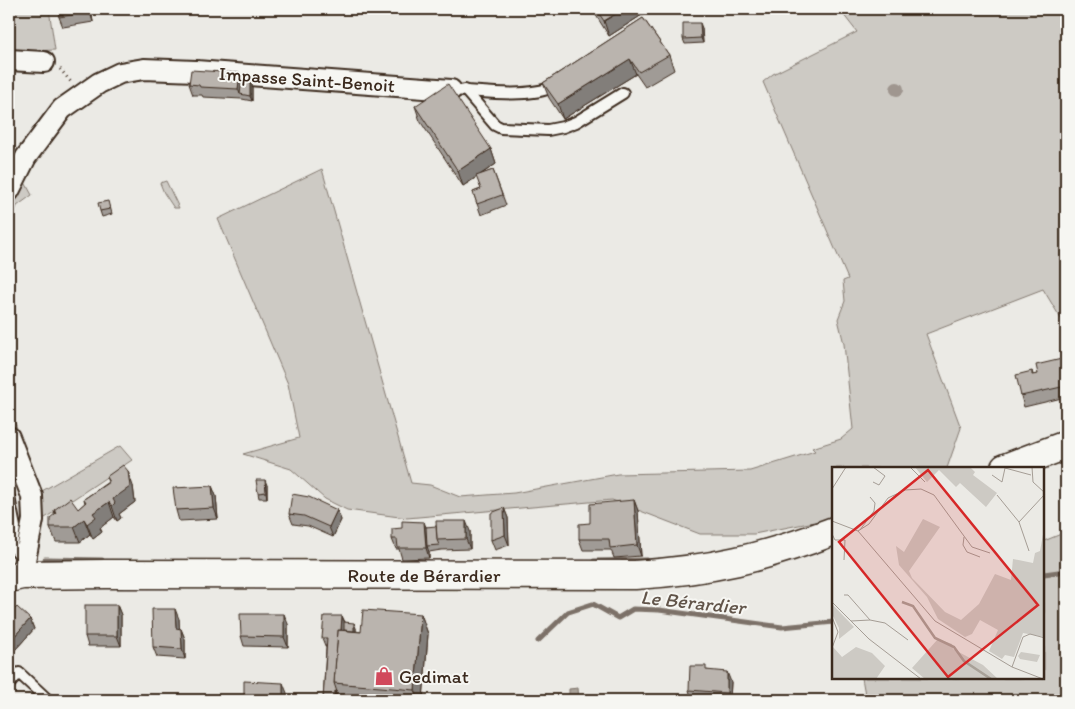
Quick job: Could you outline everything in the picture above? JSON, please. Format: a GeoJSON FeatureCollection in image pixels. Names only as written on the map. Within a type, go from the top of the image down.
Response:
{"type":"FeatureCollection","features":[{"type":"Feature","properties":{"kind":"main road"},"geometry":{"type":"LineString","coordinates":[[1007,467],[1066,444]]}},
{"type":"Feature","properties":{"kind":"main road","name":"Route de Bérardier"},"geometry":{"type":"LineString","coordinates":[[19,571],[635,575],[714,567],[785,549],[832,532]]}},
{"type":"Feature","properties":{"kind":"street"},"geometry":{"type":"LineString","coordinates":[[9,60],[44,62]]}},
{"type":"Feature","properties":{"kind":"street","name":"Impasse Saint-Benoit"},"geometry":{"type":"LineString","coordinates":[[9,191],[26,157],[48,125],[78,96],[98,83],[120,74],[144,69],[458,90]]}},
{"type":"Feature","properties":{"kind":"street"},"geometry":{"type":"LineString","coordinates":[[9,437],[32,496],[33,520],[19,571]]}},
{"type":"Feature","properties":{"kind":"lane"},"geometry":{"type":"LineString","coordinates":[[458,90],[541,92],[550,89],[566,78]]}},
{"type":"Feature","properties":{"kind":"lane"},"geometry":{"type":"LineString","coordinates":[[458,90],[495,125],[501,128],[548,130],[576,122],[623,93]]}},
{"type":"Feature","properties":{"kind":"lane"},"geometry":{"type":"LineString","coordinates":[[9,498],[14,527],[12,546],[19,571]]}},
{"type":"Feature","properties":{"kind":"lane"},"geometry":{"type":"LineString","coordinates":[[9,684],[19,673],[48,700]]}},
{"type":"Feature","properties":{"kind":"path"},"geometry":{"type":"LineString","coordinates":[[44,62],[58,66],[71,82],[78,96]]}},
{"type":"Feature","properties":{"kind":"shaded area"},"geometry":{"type":"Polygon","coordinates":[[[9,9],[49,9],[55,50],[9,52],[9,9]]]}},
{"type":"Feature","properties":{"kind":"shaded area"},"geometry":{"type":"Polygon","coordinates":[[[839,9],[1066,9],[1066,327],[1043,289],[926,334],[961,428],[947,467],[832,467],[832,518],[754,534],[700,534],[612,500],[407,518],[347,510],[325,499],[291,469],[243,454],[299,438],[288,384],[218,219],[322,169],[411,483],[430,485],[460,497],[514,493],[618,474],[750,471],[815,451],[812,448],[841,439],[853,429],[844,344],[838,319],[845,301],[843,281],[848,279],[763,82],[773,74],[857,32],[839,9]]]}},
{"type":"Feature","properties":{"kind":"shaded area"},"geometry":{"type":"Polygon","coordinates":[[[21,175],[32,195],[17,206],[9,227],[9,204],[21,175]]]}},
{"type":"Feature","properties":{"kind":"shaded area"},"geometry":{"type":"Polygon","coordinates":[[[166,181],[179,208],[174,208],[164,193],[160,183],[166,181]]]}},
{"type":"Feature","properties":{"kind":"shaded area"},"geometry":{"type":"Polygon","coordinates":[[[9,408],[42,491],[120,446],[132,460],[42,520],[9,429],[9,408]]]}},
{"type":"Feature","properties":{"kind":"shaded area"},"geometry":{"type":"Polygon","coordinates":[[[1066,532],[1066,700],[866,700],[862,679],[1045,679],[1045,541],[1066,532]]]}},
{"type":"Feature","properties":{"kind":"shaded area"},"geometry":{"type":"Polygon","coordinates":[[[578,688],[579,700],[569,700],[569,689],[578,688]]]}},
{"type":"Feature","properties":{"kind":"building"},"geometry":{"type":"Polygon","coordinates":[[[58,9],[89,9],[90,12],[59,17],[58,9]]]}},
{"type":"Feature","properties":{"kind":"building"},"geometry":{"type":"Polygon","coordinates":[[[596,9],[624,9],[604,21],[596,9]]]}},
{"type":"Feature","properties":{"kind":"building"},"geometry":{"type":"Polygon","coordinates":[[[643,18],[669,55],[639,72],[630,59],[558,104],[543,83],[643,18]]]}},
{"type":"Feature","properties":{"kind":"building"},"geometry":{"type":"Polygon","coordinates":[[[683,23],[700,23],[701,38],[683,39],[683,23]]]}},
{"type":"Feature","properties":{"kind":"building"},"geometry":{"type":"Polygon","coordinates":[[[191,70],[240,73],[238,89],[200,87],[199,85],[189,84],[191,70]]]}},
{"type":"Feature","properties":{"kind":"building"},"geometry":{"type":"Polygon","coordinates":[[[242,78],[250,79],[250,96],[240,94],[242,78]]]}},
{"type":"Feature","properties":{"kind":"building"},"geometry":{"type":"Polygon","coordinates":[[[448,84],[491,149],[458,171],[415,106],[448,84]]]}},
{"type":"Feature","properties":{"kind":"building"},"geometry":{"type":"Polygon","coordinates":[[[493,170],[502,195],[477,204],[473,192],[481,189],[476,176],[493,170]]]}},
{"type":"Feature","properties":{"kind":"building"},"geometry":{"type":"Polygon","coordinates":[[[108,201],[110,209],[100,211],[98,203],[108,201]]]}},
{"type":"Feature","properties":{"kind":"building"},"geometry":{"type":"Polygon","coordinates":[[[1066,358],[1066,386],[1021,396],[1016,375],[1032,371],[1032,375],[1038,374],[1036,365],[1066,358]]]}},
{"type":"Feature","properties":{"kind":"building"},"geometry":{"type":"Polygon","coordinates":[[[123,465],[128,471],[130,487],[113,499],[115,503],[112,506],[109,502],[93,513],[96,517],[87,524],[84,519],[74,527],[50,527],[50,518],[56,513],[54,510],[70,498],[78,509],[86,502],[84,499],[109,482],[106,477],[123,465]]]}},
{"type":"Feature","properties":{"kind":"building"},"geometry":{"type":"Polygon","coordinates":[[[256,480],[265,480],[266,492],[258,493],[256,480]]]}},
{"type":"Feature","properties":{"kind":"building"},"geometry":{"type":"Polygon","coordinates":[[[212,486],[214,508],[176,510],[173,488],[212,486]]]}},
{"type":"Feature","properties":{"kind":"building"},"geometry":{"type":"Polygon","coordinates":[[[292,494],[309,497],[337,510],[329,527],[304,516],[289,514],[292,494]]]}},
{"type":"Feature","properties":{"kind":"building"},"geometry":{"type":"Polygon","coordinates":[[[634,500],[637,545],[610,548],[609,539],[579,539],[579,524],[590,523],[590,504],[634,500]]]}},
{"type":"Feature","properties":{"kind":"building"},"geometry":{"type":"Polygon","coordinates":[[[504,508],[505,535],[491,540],[491,513],[504,508]]]}},
{"type":"Feature","properties":{"kind":"building"},"geometry":{"type":"Polygon","coordinates":[[[402,521],[424,522],[426,548],[398,548],[397,539],[392,539],[392,529],[402,528],[402,521]]]}},
{"type":"Feature","properties":{"kind":"building"},"geometry":{"type":"Polygon","coordinates":[[[436,521],[466,521],[466,539],[437,540],[436,521]]]}},
{"type":"Feature","properties":{"kind":"building"},"geometry":{"type":"Polygon","coordinates":[[[436,526],[439,545],[427,546],[426,527],[436,526]]]}},
{"type":"Feature","properties":{"kind":"building"},"geometry":{"type":"Polygon","coordinates":[[[85,605],[117,605],[117,636],[85,636],[85,605]]]}},
{"type":"Feature","properties":{"kind":"building"},"geometry":{"type":"Polygon","coordinates":[[[17,607],[30,619],[11,640],[9,638],[9,615],[17,607]]]}},
{"type":"Feature","properties":{"kind":"building"},"geometry":{"type":"Polygon","coordinates":[[[152,609],[175,609],[176,628],[181,629],[182,649],[153,647],[152,609]]]}},
{"type":"Feature","properties":{"kind":"building","name":"Gedimat"},"geometry":{"type":"Polygon","coordinates":[[[363,610],[421,614],[415,690],[334,683],[338,630],[361,632],[363,610]]]}},
{"type":"Feature","properties":{"kind":"building"},"geometry":{"type":"Polygon","coordinates":[[[240,614],[284,614],[284,637],[241,636],[240,614]]]}},
{"type":"Feature","properties":{"kind":"building"},"geometry":{"type":"Polygon","coordinates":[[[324,616],[342,616],[341,630],[338,630],[334,683],[337,692],[335,691],[334,700],[323,700],[327,638],[322,638],[324,616]]]}},
{"type":"Feature","properties":{"kind":"building"},"geometry":{"type":"Polygon","coordinates":[[[344,622],[354,623],[354,631],[344,630],[344,622]]]}},
{"type":"Feature","properties":{"kind":"building"},"geometry":{"type":"Polygon","coordinates":[[[690,666],[706,666],[706,670],[727,672],[727,693],[689,690],[690,666]]]}},
{"type":"Feature","properties":{"kind":"building"},"geometry":{"type":"Polygon","coordinates":[[[244,681],[283,683],[283,700],[244,700],[244,681]]]}},
{"type":"Feature","properties":{"kind":"building"},"geometry":{"type":"Polygon","coordinates":[[[786,696],[797,700],[785,700],[786,696]]]}},
{"type":"Feature","properties":{"kind":"waterway"},"geometry":{"type":"LineString","coordinates":[[45,559],[102,560]]}},
{"type":"Feature","properties":{"kind":"waterway"},"geometry":{"type":"LineString","coordinates":[[594,561],[646,560]]}},
{"type":"Feature","properties":{"kind":"waterway","name":"Le Bérardier"},"geometry":{"type":"LineString","coordinates":[[1045,574],[1066,571]]}},
{"type":"Feature","properties":{"kind":"waterway","name":"Le Bérardier"},"geometry":{"type":"LineString","coordinates":[[538,641],[568,612],[593,604],[618,618],[633,609],[659,610],[782,627],[832,622]]}},
{"type":"Feature","properties":{"kind":"place","name":"Gedimat"},"geometry":{"type":"Point","coordinates":[384,676]}}]}
